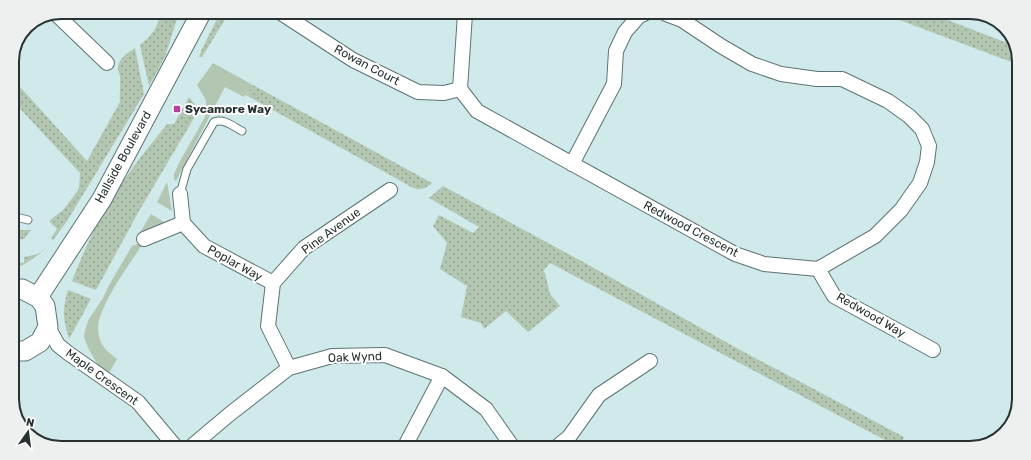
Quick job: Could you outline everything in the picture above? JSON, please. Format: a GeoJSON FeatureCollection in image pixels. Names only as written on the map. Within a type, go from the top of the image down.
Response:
{"type":"FeatureCollection","features":[{"type":"Feature","properties":{"kind":"street"},"geometry":{"type":"LineString","coordinates":[[61,19],[107,63]]}},
{"type":"Feature","properties":{"kind":"street","name":"Hallside Boulevard"},"geometry":{"type":"LineString","coordinates":[[38,297],[102,198],[198,19]]}},
{"type":"Feature","properties":{"kind":"street","name":"Rowan Court"},"geometry":{"type":"LineString","coordinates":[[290,19],[353,60],[418,92],[444,93],[460,89]]}},
{"type":"Feature","properties":{"kind":"street"},"geometry":{"type":"LineString","coordinates":[[460,89],[465,19]]}},
{"type":"Feature","properties":{"kind":"street"},"geometry":{"type":"LineString","coordinates":[[572,164],[614,84],[616,51],[625,32],[637,19]]}},
{"type":"Feature","properties":{"kind":"street"},"geometry":{"type":"LineString","coordinates":[[679,19],[752,64],[781,74],[817,79],[842,79],[888,101],[909,116],[922,129],[929,146],[927,162],[920,183],[901,210],[875,236],[818,269]]}},
{"type":"Feature","properties":{"kind":"street","name":"Redwood Crescent"},"geometry":{"type":"LineString","coordinates":[[460,89],[477,111],[735,254],[764,264],[818,269]]}},
{"type":"Feature","properties":{"kind":"street","name":"Pine Avenue"},"geometry":{"type":"LineString","coordinates":[[273,283],[304,248],[390,190]]}},
{"type":"Feature","properties":{"kind":"street"},"geometry":{"type":"LineString","coordinates":[[144,239],[183,223],[180,194]]}},
{"type":"Feature","properties":{"kind":"street","name":"Poplar Way"},"geometry":{"type":"LineString","coordinates":[[183,223],[204,246],[273,283]]}},
{"type":"Feature","properties":{"kind":"street","name":"Redwood Way"},"geometry":{"type":"LineString","coordinates":[[818,269],[834,296],[933,350]]}},
{"type":"Feature","properties":{"kind":"street"},"geometry":{"type":"LineString","coordinates":[[273,283],[268,326],[289,368]]}},
{"type":"Feature","properties":{"kind":"street"},"geometry":{"type":"LineString","coordinates":[[19,289],[22,289],[38,297],[45,306],[48,327],[40,342],[25,351],[19,351]]}},
{"type":"Feature","properties":{"kind":"street","name":"Maple Crescent"},"geometry":{"type":"LineString","coordinates":[[48,327],[58,345],[138,402],[171,441]]}},
{"type":"Feature","properties":{"kind":"street","name":"Oak Wynd"},"geometry":{"type":"LineString","coordinates":[[198,441],[289,368],[332,356],[385,355],[442,376],[486,410],[508,441]]}},
{"type":"Feature","properties":{"kind":"street"},"geometry":{"type":"LineString","coordinates":[[564,441],[569,437],[599,395],[650,360]]}},
{"type":"Feature","properties":{"kind":"street"},"geometry":{"type":"LineString","coordinates":[[407,441],[442,376]]}},
{"type":"Feature","properties":{"kind":"lane"},"geometry":{"type":"LineString","coordinates":[[180,194],[187,169],[214,122],[218,120],[224,121],[242,131]]}},
{"type":"Feature","properties":{"kind":"lane"},"geometry":{"type":"LineString","coordinates":[[19,218],[28,220]]}},
{"type":"Feature","properties":{"kind":"green space"},"geometry":{"type":"Polygon","coordinates":[[[159,19],[177,19],[165,57],[149,86],[140,45],[154,31],[159,19]]]}},
{"type":"Feature","properties":{"kind":"green space"},"geometry":{"type":"Polygon","coordinates":[[[217,19],[225,19],[202,57],[199,57],[217,19]]]}},
{"type":"Feature","properties":{"kind":"green space"},"geometry":{"type":"Polygon","coordinates":[[[897,19],[945,19],[1008,43],[1012,62],[897,19]]]}},
{"type":"Feature","properties":{"kind":"green space"},"geometry":{"type":"Polygon","coordinates":[[[135,48],[144,94],[67,221],[53,240],[51,238],[57,229],[49,221],[63,210],[79,189],[80,173],[19,108],[19,86],[87,161],[120,102],[120,76],[118,68],[120,61],[135,48]]]}},
{"type":"Feature","properties":{"kind":"green space"},"geometry":{"type":"Polygon","coordinates":[[[213,63],[253,85],[244,97],[225,87],[176,181],[174,180],[174,174],[205,117],[206,100],[197,85],[213,63]]]}},
{"type":"Feature","properties":{"kind":"green space"},"geometry":{"type":"Polygon","coordinates":[[[253,85],[432,183],[423,189],[416,189],[408,185],[246,95],[253,85]]]}},
{"type":"Feature","properties":{"kind":"green space"},"geometry":{"type":"Polygon","coordinates":[[[189,97],[196,106],[194,118],[139,211],[96,290],[72,281],[90,238],[103,213],[132,169],[167,124],[174,124],[189,97]]]}},
{"type":"Feature","properties":{"kind":"green space"},"geometry":{"type":"Polygon","coordinates":[[[167,182],[172,211],[157,202],[167,182]]]}},
{"type":"Feature","properties":{"kind":"green space"},"geometry":{"type":"Polygon","coordinates":[[[443,186],[742,351],[904,437],[903,441],[887,441],[550,263],[543,271],[545,273],[550,294],[560,306],[528,332],[506,311],[484,329],[481,323],[461,317],[467,286],[440,269],[447,243],[433,226],[439,215],[473,233],[479,227],[429,198],[443,186]]]}},
{"type":"Feature","properties":{"kind":"green space"},"geometry":{"type":"Polygon","coordinates":[[[151,214],[167,224],[138,236],[151,214]]]}},
{"type":"Feature","properties":{"kind":"green space"},"geometry":{"type":"Polygon","coordinates":[[[19,230],[31,230],[24,239],[19,240],[19,230]]]}},
{"type":"Feature","properties":{"kind":"green space"},"geometry":{"type":"Polygon","coordinates":[[[144,242],[107,300],[99,320],[98,332],[103,346],[117,359],[109,373],[98,365],[89,350],[84,337],[85,330],[89,319],[103,298],[132,246],[144,242]]]}},
{"type":"Feature","properties":{"kind":"green space"},"geometry":{"type":"Polygon","coordinates":[[[47,247],[31,260],[19,267],[19,262],[24,263],[24,257],[38,254],[47,247]]]}},
{"type":"Feature","properties":{"kind":"green space"},"geometry":{"type":"Polygon","coordinates":[[[68,290],[91,299],[69,339],[64,314],[68,290]]]}},
{"type":"Feature","properties":{"kind":"place","name":"Sycamore Way"},"geometry":{"type":"Point","coordinates":[177,109]}}]}
